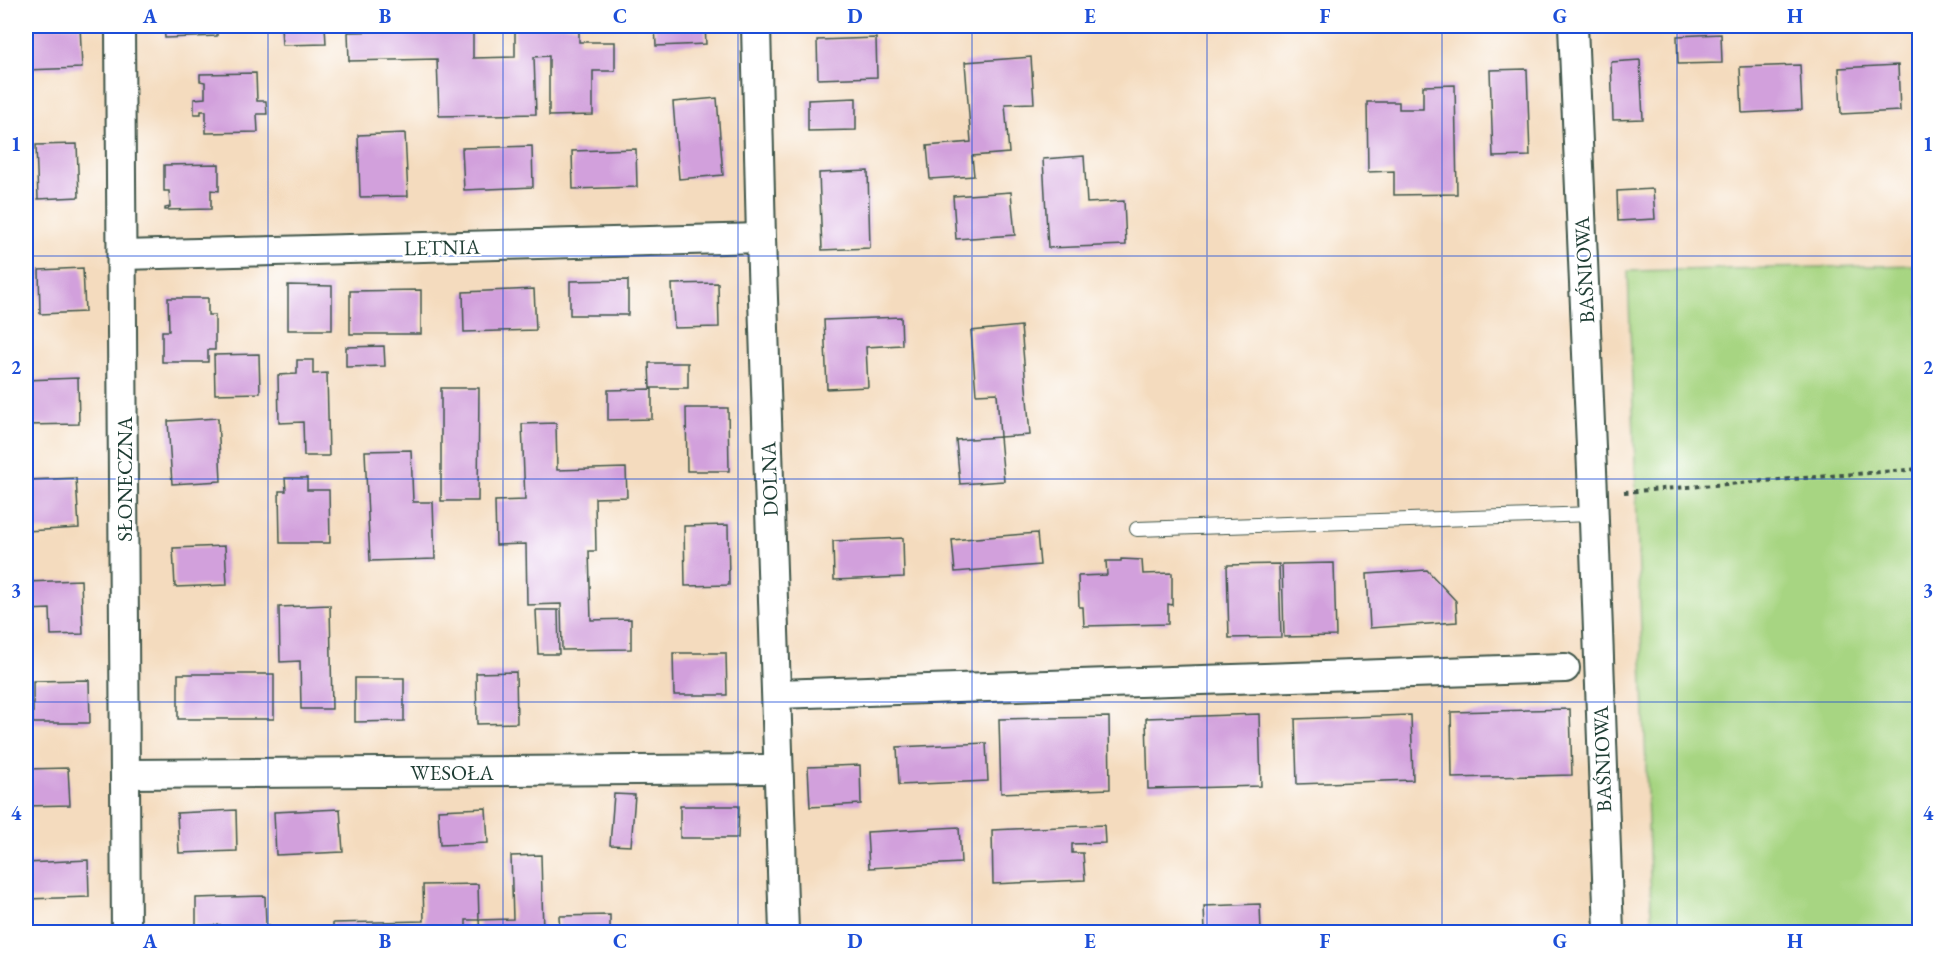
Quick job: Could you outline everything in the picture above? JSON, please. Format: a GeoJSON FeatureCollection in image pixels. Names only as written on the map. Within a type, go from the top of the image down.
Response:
{"type":"FeatureCollection","features":[{"type":"Feature","properties":{"kind":"street","name":"SŁONECZNA"},"geometry":{"type":"LineString","coordinates":[[120,26],[126,933]]}},
{"type":"Feature","properties":{"kind":"street","name":"DOLNA"},"geometry":{"type":"LineString","coordinates":[[756,26],[760,238],[784,933]]}},
{"type":"Feature","properties":{"kind":"street","name":"BAŚNIOWA"},"geometry":{"type":"LineString","coordinates":[[1573,26],[1609,933]]}},
{"type":"Feature","properties":{"kind":"street","name":"LETNIA"},"geometry":{"type":"LineString","coordinates":[[123,255],[760,238]]}},
{"type":"Feature","properties":{"kind":"street"},"geometry":{"type":"LineString","coordinates":[[777,694],[1565,668]]}},
{"type":"Feature","properties":{"kind":"street","name":"WESOŁA"},"geometry":{"type":"LineString","coordinates":[[125,774],[778,769]]}},
{"type":"Feature","properties":{"kind":"lane"},"geometry":{"type":"LineString","coordinates":[[1137,529],[1593,504]]}},
{"type":"Feature","properties":{"kind":"path"},"geometry":{"type":"LineString","coordinates":[[1593,504],[1920,469]]}},
{"type":"Feature","properties":{"kind":"green space"},"geometry":{"type":"Polygon","coordinates":[[[1919,265],[1919,932],[1652,932],[1628,271],[1919,265]]]}},
{"type":"Feature","properties":{"kind":"building"},"geometry":{"type":"Polygon","coordinates":[[[26,26],[80,26],[82,68],[26,70],[26,26]]]}},
{"type":"Feature","properties":{"kind":"building"},"geometry":{"type":"Polygon","coordinates":[[[164,26],[217,26],[217,36],[165,38],[164,26]]]}},
{"type":"Feature","properties":{"kind":"building"},"geometry":{"type":"Polygon","coordinates":[[[281,26],[325,26],[326,44],[282,45],[281,26]]]}},
{"type":"Feature","properties":{"kind":"building"},"geometry":{"type":"Polygon","coordinates":[[[392,26],[473,26],[473,58],[515,57],[515,26],[579,26],[579,42],[615,42],[615,71],[593,71],[593,115],[549,116],[549,56],[534,57],[536,114],[439,116],[437,59],[349,61],[348,32],[392,31],[392,26]]]}},
{"type":"Feature","properties":{"kind":"building"},"geometry":{"type":"Polygon","coordinates":[[[655,26],[705,26],[706,44],[656,46],[655,26]]]}},
{"type":"Feature","properties":{"kind":"building"},"geometry":{"type":"Polygon","coordinates":[[[1721,34],[1722,63],[1678,64],[1677,36],[1721,34]]]}},
{"type":"Feature","properties":{"kind":"building"},"geometry":{"type":"Polygon","coordinates":[[[876,38],[877,77],[818,79],[817,40],[876,38]]]}},
{"type":"Feature","properties":{"kind":"building"},"geometry":{"type":"Polygon","coordinates":[[[1031,57],[1034,103],[1005,104],[1009,153],[972,156],[974,176],[930,179],[927,146],[971,142],[965,62],[1031,57]]]}},
{"type":"Feature","properties":{"kind":"building"},"geometry":{"type":"Polygon","coordinates":[[[1640,60],[1643,119],[1613,120],[1611,62],[1640,60]]]}},
{"type":"Feature","properties":{"kind":"building"},"geometry":{"type":"Polygon","coordinates":[[[1800,65],[1802,110],[1742,113],[1740,67],[1800,65]]]}},
{"type":"Feature","properties":{"kind":"building"},"geometry":{"type":"Polygon","coordinates":[[[1898,65],[1900,111],[1841,114],[1839,68],[1898,65]]]}},
{"type":"Feature","properties":{"kind":"building"},"geometry":{"type":"Polygon","coordinates":[[[1527,69],[1530,156],[1493,157],[1490,70],[1527,69]]]}},
{"type":"Feature","properties":{"kind":"building"},"geometry":{"type":"Polygon","coordinates":[[[256,73],[257,101],[266,101],[267,114],[257,114],[258,132],[206,133],[206,111],[194,114],[194,99],[205,98],[205,82],[200,81],[200,74],[256,73]]]}},
{"type":"Feature","properties":{"kind":"building"},"geometry":{"type":"Polygon","coordinates":[[[1455,85],[1457,194],[1394,195],[1394,171],[1368,172],[1367,102],[1399,102],[1399,109],[1423,109],[1423,86],[1455,85]]]}},
{"type":"Feature","properties":{"kind":"building"},"geometry":{"type":"Polygon","coordinates":[[[717,98],[723,175],[679,179],[673,102],[717,98]]]}},
{"type":"Feature","properties":{"kind":"building"},"geometry":{"type":"Polygon","coordinates":[[[856,98],[856,130],[808,131],[808,100],[856,98]]]}},
{"type":"Feature","properties":{"kind":"building"},"geometry":{"type":"Polygon","coordinates":[[[405,133],[408,196],[360,197],[358,135],[405,133]]]}},
{"type":"Feature","properties":{"kind":"building"},"geometry":{"type":"Polygon","coordinates":[[[77,144],[79,197],[38,199],[36,145],[77,144]]]}},
{"type":"Feature","properties":{"kind":"building"},"geometry":{"type":"Polygon","coordinates":[[[532,146],[533,187],[464,190],[462,148],[532,146]]]}},
{"type":"Feature","properties":{"kind":"building"},"geometry":{"type":"Polygon","coordinates":[[[636,149],[637,187],[573,189],[572,151],[636,149]]]}},
{"type":"Feature","properties":{"kind":"building"},"geometry":{"type":"Polygon","coordinates":[[[1084,156],[1087,203],[1124,201],[1126,245],[1048,248],[1043,159],[1084,156]]]}},
{"type":"Feature","properties":{"kind":"building"},"geometry":{"type":"Polygon","coordinates":[[[219,164],[219,191],[211,190],[211,209],[165,210],[170,207],[169,191],[164,191],[164,165],[219,164]]]}},
{"type":"Feature","properties":{"kind":"building"},"geometry":{"type":"Polygon","coordinates":[[[868,171],[870,248],[822,250],[819,173],[868,171]]]}},
{"type":"Feature","properties":{"kind":"building"},"geometry":{"type":"Polygon","coordinates":[[[1653,189],[1655,219],[1618,221],[1617,191],[1653,189]]]}},
{"type":"Feature","properties":{"kind":"building"},"geometry":{"type":"Polygon","coordinates":[[[1011,192],[1015,235],[956,239],[953,196],[1011,192]]]}},
{"type":"Feature","properties":{"kind":"building"},"geometry":{"type":"Polygon","coordinates":[[[83,268],[85,312],[40,314],[39,270],[83,268]]]}},
{"type":"Feature","properties":{"kind":"building"},"geometry":{"type":"Polygon","coordinates":[[[628,280],[628,315],[570,315],[570,281],[628,280]]]}},
{"type":"Feature","properties":{"kind":"building"},"geometry":{"type":"Polygon","coordinates":[[[718,283],[719,327],[674,328],[672,284],[718,283]]]}},
{"type":"Feature","properties":{"kind":"building"},"geometry":{"type":"Polygon","coordinates":[[[288,285],[332,286],[332,330],[288,330],[288,285]]]}},
{"type":"Feature","properties":{"kind":"building"},"geometry":{"type":"Polygon","coordinates":[[[534,289],[536,330],[464,332],[463,292],[534,289]]]}},
{"type":"Feature","properties":{"kind":"building"},"geometry":{"type":"Polygon","coordinates":[[[421,290],[421,334],[350,334],[350,291],[421,290]]]}},
{"type":"Feature","properties":{"kind":"building"},"geometry":{"type":"Polygon","coordinates":[[[168,298],[208,298],[208,315],[215,315],[215,350],[208,350],[208,362],[162,362],[162,331],[169,331],[168,298]]]}},
{"type":"Feature","properties":{"kind":"building"},"geometry":{"type":"Polygon","coordinates":[[[901,317],[902,345],[866,347],[868,387],[827,389],[824,320],[901,317]]]}},
{"type":"Feature","properties":{"kind":"building"},"geometry":{"type":"Polygon","coordinates":[[[1021,326],[1030,435],[1000,437],[997,393],[976,394],[971,331],[1021,326]]]}},
{"type":"Feature","properties":{"kind":"building"},"geometry":{"type":"Polygon","coordinates":[[[384,346],[385,366],[346,367],[346,347],[384,346]]]}},
{"type":"Feature","properties":{"kind":"building"},"geometry":{"type":"Polygon","coordinates":[[[259,354],[260,393],[215,394],[214,355],[259,354]]]}},
{"type":"Feature","properties":{"kind":"building"},"geometry":{"type":"Polygon","coordinates":[[[297,360],[313,360],[313,374],[327,373],[329,456],[304,456],[303,422],[279,423],[278,375],[297,374],[297,360]]]}},
{"type":"Feature","properties":{"kind":"building"},"geometry":{"type":"Polygon","coordinates":[[[649,363],[688,363],[688,388],[650,388],[649,363]]]}},
{"type":"Feature","properties":{"kind":"building"},"geometry":{"type":"Polygon","coordinates":[[[78,378],[79,424],[26,425],[26,380],[78,378]]]}},
{"type":"Feature","properties":{"kind":"building"},"geometry":{"type":"Polygon","coordinates":[[[441,388],[479,388],[478,501],[441,501],[441,388]]]}},
{"type":"Feature","properties":{"kind":"building"},"geometry":{"type":"Polygon","coordinates":[[[652,389],[652,419],[608,420],[608,390],[652,389]]]}},
{"type":"Feature","properties":{"kind":"building"},"geometry":{"type":"Polygon","coordinates":[[[686,408],[728,408],[729,471],[687,471],[686,408]]]}},
{"type":"Feature","properties":{"kind":"building"},"geometry":{"type":"Polygon","coordinates":[[[218,418],[221,481],[172,484],[168,421],[218,418]]]}},
{"type":"Feature","properties":{"kind":"building"},"geometry":{"type":"Polygon","coordinates":[[[556,423],[557,470],[626,468],[627,497],[595,498],[596,551],[589,551],[591,620],[631,619],[631,649],[562,650],[561,604],[527,605],[526,544],[496,545],[495,501],[525,500],[522,424],[556,423]]]}},
{"type":"Feature","properties":{"kind":"building"},"geometry":{"type":"Polygon","coordinates":[[[1000,437],[1004,481],[960,484],[956,440],[1000,437]]]}},
{"type":"Feature","properties":{"kind":"building"},"geometry":{"type":"Polygon","coordinates":[[[411,450],[413,502],[433,502],[435,559],[370,561],[365,451],[411,450]]]}},
{"type":"Feature","properties":{"kind":"building"},"geometry":{"type":"Polygon","coordinates":[[[76,478],[79,528],[26,531],[26,480],[76,478]]]}},
{"type":"Feature","properties":{"kind":"building"},"geometry":{"type":"Polygon","coordinates":[[[285,478],[307,478],[307,490],[329,490],[330,543],[280,543],[279,491],[286,491],[285,478]]]}},
{"type":"Feature","properties":{"kind":"building"},"geometry":{"type":"Polygon","coordinates":[[[728,525],[729,585],[685,586],[684,526],[728,525]]]}},
{"type":"Feature","properties":{"kind":"building"},"geometry":{"type":"Polygon","coordinates":[[[1037,533],[1040,565],[955,572],[952,540],[1037,533]]]}},
{"type":"Feature","properties":{"kind":"building"},"geometry":{"type":"Polygon","coordinates":[[[903,538],[904,577],[834,580],[833,541],[903,538]]]}},
{"type":"Feature","properties":{"kind":"building"},"geometry":{"type":"Polygon","coordinates":[[[225,546],[227,585],[175,587],[173,548],[225,546]]]}},
{"type":"Feature","properties":{"kind":"building"},"geometry":{"type":"Polygon","coordinates":[[[1121,559],[1142,560],[1143,574],[1172,573],[1172,605],[1168,604],[1168,624],[1084,626],[1083,607],[1079,607],[1078,576],[1107,575],[1106,561],[1121,561],[1121,559]]]}},
{"type":"Feature","properties":{"kind":"building"},"geometry":{"type":"Polygon","coordinates":[[[1334,563],[1336,636],[1284,637],[1282,564],[1334,563]]]}},
{"type":"Feature","properties":{"kind":"building"},"geometry":{"type":"Polygon","coordinates":[[[1279,564],[1281,637],[1229,638],[1227,565],[1279,564]]]}},
{"type":"Feature","properties":{"kind":"building"},"geometry":{"type":"Polygon","coordinates":[[[1427,570],[1456,601],[1457,622],[1370,628],[1367,574],[1427,570]]]}},
{"type":"Feature","properties":{"kind":"building"},"geometry":{"type":"Polygon","coordinates":[[[81,580],[83,634],[51,635],[50,609],[26,610],[26,582],[81,580]]]}},
{"type":"Feature","properties":{"kind":"building"},"geometry":{"type":"Polygon","coordinates":[[[330,605],[332,709],[301,709],[300,661],[280,662],[279,607],[330,605]]]}},
{"type":"Feature","properties":{"kind":"building"},"geometry":{"type":"Polygon","coordinates":[[[536,610],[558,610],[559,654],[538,654],[536,610]]]}},
{"type":"Feature","properties":{"kind":"building"},"geometry":{"type":"Polygon","coordinates":[[[673,653],[726,653],[727,695],[674,695],[673,653]]]}},
{"type":"Feature","properties":{"kind":"building"},"geometry":{"type":"Polygon","coordinates":[[[516,672],[517,723],[477,724],[476,673],[516,672]]]}},
{"type":"Feature","properties":{"kind":"building"},"geometry":{"type":"Polygon","coordinates":[[[178,674],[274,674],[274,719],[178,719],[178,674]]]}},
{"type":"Feature","properties":{"kind":"building"},"geometry":{"type":"Polygon","coordinates":[[[355,678],[404,678],[404,721],[355,722],[355,678]]]}},
{"type":"Feature","properties":{"kind":"building"},"geometry":{"type":"Polygon","coordinates":[[[89,680],[90,723],[33,723],[33,681],[89,680]]]}},
{"type":"Feature","properties":{"kind":"building"},"geometry":{"type":"Polygon","coordinates":[[[1570,709],[1572,775],[1452,778],[1451,712],[1570,709]]]}},
{"type":"Feature","properties":{"kind":"building"},"geometry":{"type":"Polygon","coordinates":[[[1259,714],[1261,786],[1148,789],[1146,718],[1259,714]]]}},
{"type":"Feature","properties":{"kind":"building"},"geometry":{"type":"Polygon","coordinates":[[[1411,715],[1413,780],[1297,784],[1295,719],[1411,715]]]}},
{"type":"Feature","properties":{"kind":"building"},"geometry":{"type":"Polygon","coordinates":[[[1109,717],[1110,789],[1001,793],[999,719],[1109,717]]]}},
{"type":"Feature","properties":{"kind":"building"},"geometry":{"type":"Polygon","coordinates":[[[986,743],[988,781],[899,785],[897,747],[986,743]]]}},
{"type":"Feature","properties":{"kind":"building"},"geometry":{"type":"Polygon","coordinates":[[[860,765],[861,804],[810,807],[808,767],[860,765]]]}},
{"type":"Feature","properties":{"kind":"building"},"geometry":{"type":"Polygon","coordinates":[[[68,768],[70,805],[26,806],[26,769],[68,768]]]}},
{"type":"Feature","properties":{"kind":"building"},"geometry":{"type":"Polygon","coordinates":[[[614,794],[635,795],[631,846],[610,845],[614,794]]]}},
{"type":"Feature","properties":{"kind":"building"},"geometry":{"type":"Polygon","coordinates":[[[680,806],[739,806],[738,838],[680,838],[680,806]]]}},
{"type":"Feature","properties":{"kind":"building"},"geometry":{"type":"Polygon","coordinates":[[[486,808],[488,843],[440,845],[438,810],[486,808]]]}},
{"type":"Feature","properties":{"kind":"building"},"geometry":{"type":"Polygon","coordinates":[[[340,809],[343,852],[276,855],[274,812],[340,809]]]}},
{"type":"Feature","properties":{"kind":"building"},"geometry":{"type":"Polygon","coordinates":[[[236,810],[237,851],[179,853],[177,813],[236,810]]]}},
{"type":"Feature","properties":{"kind":"building"},"geometry":{"type":"Polygon","coordinates":[[[1104,825],[1105,843],[1072,844],[1072,853],[1083,853],[1085,880],[993,884],[992,830],[1104,825]]]}},
{"type":"Feature","properties":{"kind":"building"},"geometry":{"type":"Polygon","coordinates":[[[959,827],[961,863],[869,868],[867,832],[959,827]]]}},
{"type":"Feature","properties":{"kind":"building"},"geometry":{"type":"Polygon","coordinates":[[[541,855],[543,932],[480,932],[479,920],[513,919],[511,856],[541,855]]]}},
{"type":"Feature","properties":{"kind":"building"},"geometry":{"type":"Polygon","coordinates":[[[88,860],[89,897],[26,899],[26,863],[88,860]]]}},
{"type":"Feature","properties":{"kind":"building"},"geometry":{"type":"Polygon","coordinates":[[[478,884],[479,920],[466,920],[466,932],[333,932],[333,923],[424,921],[423,885],[478,884]]]}},
{"type":"Feature","properties":{"kind":"building"},"geometry":{"type":"Polygon","coordinates":[[[265,896],[266,925],[269,925],[269,932],[202,932],[201,927],[221,925],[196,926],[196,898],[265,896]]]}},
{"type":"Feature","properties":{"kind":"building"},"geometry":{"type":"Polygon","coordinates":[[[1260,904],[1261,932],[1205,932],[1204,906],[1260,904]]]}},
{"type":"Feature","properties":{"kind":"building"},"geometry":{"type":"Polygon","coordinates":[[[610,915],[610,932],[560,932],[559,916],[610,915]]]}},
{"type":"Feature","properties":{"kind":"building"},"geometry":{"type":"Polygon","coordinates":[[[693,928],[736,928],[736,932],[693,932],[693,928]]]}}]}
